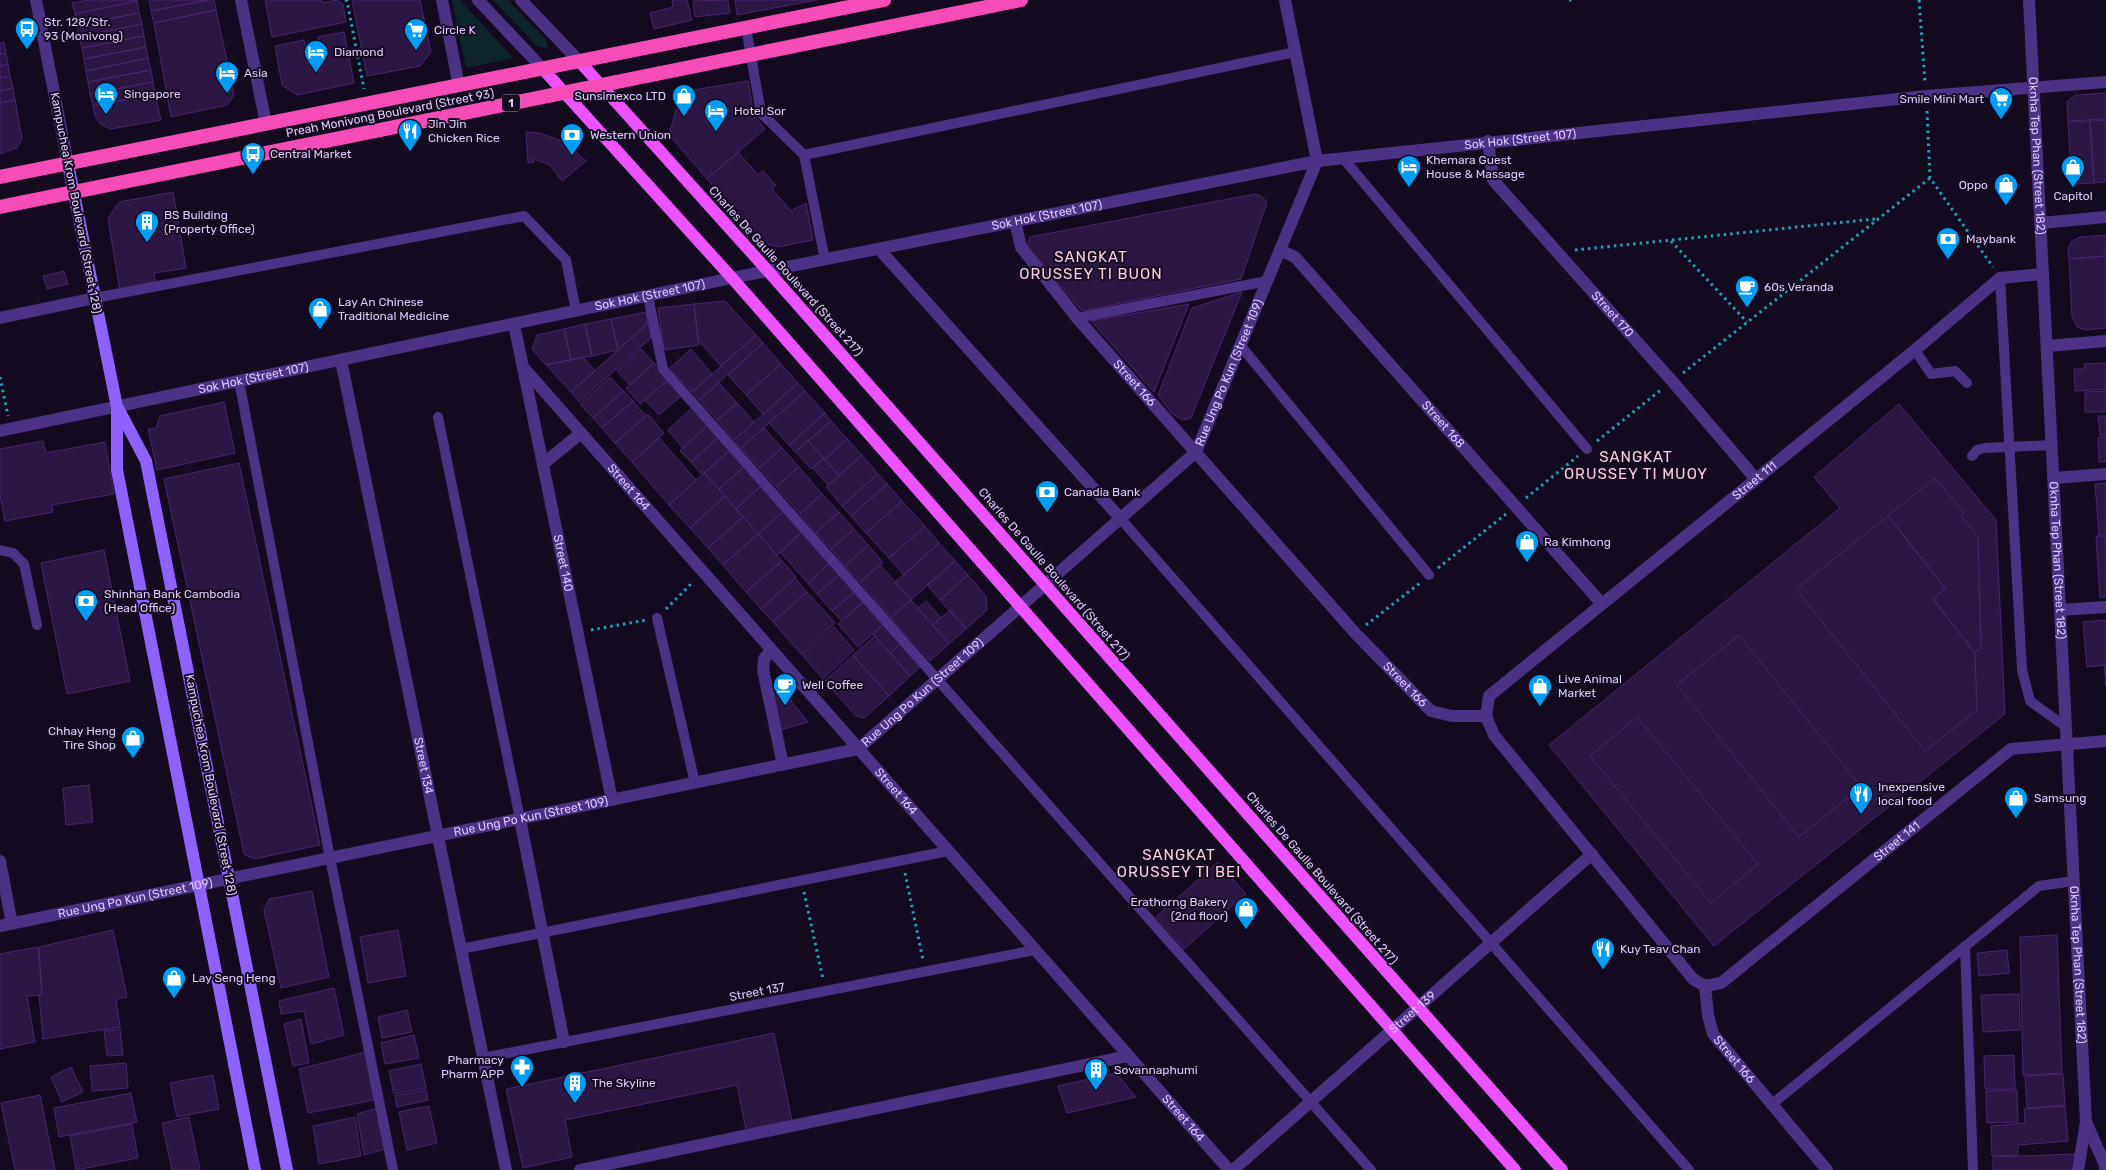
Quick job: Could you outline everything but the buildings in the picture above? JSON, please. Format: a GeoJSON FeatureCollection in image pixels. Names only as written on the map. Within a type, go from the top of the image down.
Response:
{"type":"FeatureCollection","features":[{"type":"Feature","properties":{"kind":"highway","name":"Preah Monivong Boulevard (Street 93)"},"geometry":{"type":"LineString","coordinates":[[0,177],[580,62],[746,28],[851,3],[884,0]]}},
{"type":"Feature","properties":{"kind":"highway","name":"Preah Monivong Boulevard (Street 93)"},"geometry":{"type":"LineString","coordinates":[[0,207],[1021,0]]}},
{"type":"Feature","properties":{"kind":"main road","name":"Charles De Gaulle Boulevard (Street 217)"},"geometry":{"type":"LineString","coordinates":[[580,62],[768,271],[1562,1170]]}},
{"type":"Feature","properties":{"kind":"main road"},"geometry":{"type":"LineString","coordinates":[[543,69],[732,278],[1516,1170]]}},
{"type":"Feature","properties":{"kind":"main road","name":"Kampuchea Krom Boulevard (Street 128)"},"geometry":{"type":"LineString","coordinates":[[68,164],[117,407],[117,470],[255,1170]]}},
{"type":"Feature","properties":{"kind":"main road","name":"Kampuchea Krom Boulevard (Street 128)"},"geometry":{"type":"LineString","coordinates":[[117,407],[146,461],[287,1170]]}},
{"type":"Feature","properties":{"kind":"street","name":"Kampuchea Krom Boulevard (Street 128)"},"geometry":{"type":"LineString","coordinates":[[36,0],[68,164]]}},
{"type":"Feature","properties":{"kind":"street"},"geometry":{"type":"LineString","coordinates":[[241,0],[266,124]]}},
{"type":"Feature","properties":{"kind":"street"},"geometry":{"type":"LineString","coordinates":[[442,0],[458,86]]}},
{"type":"Feature","properties":{"kind":"street"},"geometry":{"type":"LineString","coordinates":[[478,0],[543,69]]}},
{"type":"Feature","properties":{"kind":"street","name":"Charles De Gaulle Boulevard (Street 217)"},"geometry":{"type":"LineString","coordinates":[[521,0],[580,62]]}},
{"type":"Feature","properties":{"kind":"street"},"geometry":{"type":"LineString","coordinates":[[1284,0],[1317,161]]}},
{"type":"Feature","properties":{"kind":"street","name":"Oknha Tep Phan (Street 182)"},"geometry":{"type":"LineString","coordinates":[[2029,0],[2086,1122],[2078,1170]]}},
{"type":"Feature","properties":{"kind":"street","name":"Sok Hok (Street 107)"},"geometry":{"type":"LineString","coordinates":[[5,430],[732,278],[1317,161],[1488,141],[1926,96],[2106,82]]}},
{"type":"Feature","properties":{"kind":"street","name":"Street 170"},"geometry":{"type":"LineString","coordinates":[[1488,141],[1492,180],[1672,381],[1755,478]]}},
{"type":"Feature","properties":{"kind":"street","name":"Rue Ung Po Kun (Street 109)"},"geometry":{"type":"LineString","coordinates":[[6,925],[858,749],[1196,452],[1317,161]]}},
{"type":"Feature","properties":{"kind":"street"},"geometry":{"type":"LineString","coordinates":[[2041,222],[2106,217]]}},
{"type":"Feature","properties":{"kind":"street","name":"Street 166"},"geometry":{"type":"LineString","coordinates":[[1015,221],[1021,247],[1077,318],[1356,634],[1430,711],[1452,716],[1486,716]]}},
{"type":"Feature","properties":{"kind":"street"},"geometry":{"type":"LineString","coordinates":[[879,249],[1120,518]]}},
{"type":"Feature","properties":{"kind":"street","name":"Street 168"},"geometry":{"type":"LineString","coordinates":[[1280,250],[1295,257],[1602,604]]}},
{"type":"Feature","properties":{"kind":"street"},"geometry":{"type":"LineString","coordinates":[[2000,278],[2043,274]]}},
{"type":"Feature","properties":{"kind":"street","name":"Street 111"},"geometry":{"type":"LineString","coordinates":[[1486,716],[1489,696],[1755,478],[1915,350],[2000,278]]}},
{"type":"Feature","properties":{"kind":"street"},"geometry":{"type":"LineString","coordinates":[[0,318],[95,298]]}},
{"type":"Feature","properties":{"kind":"street","name":"Street 140"},"geometry":{"type":"LineString","coordinates":[[514,324],[612,800]]}},
{"type":"Feature","properties":{"kind":"street"},"geometry":{"type":"LineString","coordinates":[[2047,346],[2106,341]]}},
{"type":"Feature","properties":{"kind":"street","name":"Street 134"},"geometry":{"type":"LineString","coordinates":[[341,360],[506,1170]]}},
{"type":"Feature","properties":{"kind":"street","name":"Street 164"},"geometry":{"type":"LineString","coordinates":[[523,367],[1228,1170]]}},
{"type":"Feature","properties":{"kind":"street"},"geometry":{"type":"LineString","coordinates":[[543,464],[581,433]]}},
{"type":"Feature","properties":{"kind":"street"},"geometry":{"type":"LineString","coordinates":[[2054,478],[2106,474]]}},
{"type":"Feature","properties":{"kind":"street"},"geometry":{"type":"LineString","coordinates":[[2060,610],[2106,607]]}},
{"type":"Feature","properties":{"kind":"street"},"geometry":{"type":"LineString","coordinates":[[771,650],[764,659],[762,670],[783,765]]}},
{"type":"Feature","properties":{"kind":"street"},"geometry":{"type":"LineString","coordinates":[[1486,716],[1494,735],[1693,979],[1705,986]]}},
{"type":"Feature","properties":{"kind":"street","name":"Street 141"},"geometry":{"type":"LineString","coordinates":[[1705,986],[1721,983],[2011,749],[2106,741]]}},
{"type":"Feature","properties":{"kind":"street"},"geometry":{"type":"LineString","coordinates":[[520,819],[564,1042]]}},
{"type":"Feature","properties":{"kind":"street","name":"Street 139"},"geometry":{"type":"LineString","coordinates":[[1233,1170],[1592,854]]}},
{"type":"Feature","properties":{"kind":"street"},"geometry":{"type":"LineString","coordinates":[[0,861],[6,925]]}},
{"type":"Feature","properties":{"kind":"street","name":"Street 166"},"geometry":{"type":"LineString","coordinates":[[1705,986],[1708,1016],[1713,1034],[1827,1170]]}},
{"type":"Feature","properties":{"kind":"street"},"geometry":{"type":"LineString","coordinates":[[580,1170],[1128,1056]]}},
{"type":"Feature","properties":{"kind":"street","name":"Oknha Tep Phan (Street 182)"},"geometry":{"type":"LineString","coordinates":[[2086,1122],[2105,1165],[2105,1170]]}},
{"type":"Feature","properties":{"kind":"lane"},"geometry":{"type":"LineString","coordinates":[[746,28],[761,113],[804,155],[825,260]]}},
{"type":"Feature","properties":{"kind":"lane"},"geometry":{"type":"LineString","coordinates":[[804,155],[1295,52]]}},
{"type":"Feature","properties":{"kind":"lane"},"geometry":{"type":"LineString","coordinates":[[1343,158],[1588,449]]}},
{"type":"Feature","properties":{"kind":"lane"},"geometry":{"type":"LineString","coordinates":[[95,298],[524,216],[566,260],[576,311]]}},
{"type":"Feature","properties":{"kind":"lane"},"geometry":{"type":"LineString","coordinates":[[2000,278],[2022,670],[2030,701],[2066,727]]}},
{"type":"Feature","properties":{"kind":"lane"},"geometry":{"type":"LineString","coordinates":[[1077,318],[1267,281]]}},
{"type":"Feature","properties":{"kind":"lane"},"geometry":{"type":"LineString","coordinates":[[648,296],[662,369],[1371,1170]]}},
{"type":"Feature","properties":{"kind":"lane"},"geometry":{"type":"LineString","coordinates":[[1240,345],[1429,575]]}},
{"type":"Feature","properties":{"kind":"lane"},"geometry":{"type":"LineString","coordinates":[[1915,350],[1931,374],[1955,371],[1967,383]]}},
{"type":"Feature","properties":{"kind":"lane"},"geometry":{"type":"LineString","coordinates":[[239,382],[330,858],[393,1170]]}},
{"type":"Feature","properties":{"kind":"lane"},"geometry":{"type":"LineString","coordinates":[[438,417],[520,819]]}},
{"type":"Feature","properties":{"kind":"lane"},"geometry":{"type":"LineString","coordinates":[[1972,456],[1977,450],[1985,448],[2052,445]]}},
{"type":"Feature","properties":{"kind":"lane"},"geometry":{"type":"LineString","coordinates":[[1120,518],[1689,1170]]}},
{"type":"Feature","properties":{"kind":"lane"},"geometry":{"type":"LineString","coordinates":[[0,550],[13,553],[24,564],[37,625]]}},
{"type":"Feature","properties":{"kind":"lane"},"geometry":{"type":"LineString","coordinates":[[657,618],[695,783]]}},
{"type":"Feature","properties":{"kind":"lane"},"geometry":{"type":"LineString","coordinates":[[461,949],[948,851]]}},
{"type":"Feature","properties":{"kind":"lane"},"geometry":{"type":"LineString","coordinates":[[1771,1105],[2039,886],[2074,882]]}},
{"type":"Feature","properties":{"kind":"lane"},"geometry":{"type":"LineString","coordinates":[[1965,946],[1973,1170]]}},
{"type":"Feature","properties":{"kind":"lane","name":"Street 137"},"geometry":{"type":"LineString","coordinates":[[484,1058],[1036,950]]}},
{"type":"Feature","properties":{"kind":"path"},"geometry":{"type":"LineString","coordinates":[[345,0],[347,1],[367,104]]}},
{"type":"Feature","properties":{"kind":"path"},"geometry":{"type":"LineString","coordinates":[[1569,0],[1574,0]]}},
{"type":"Feature","properties":{"kind":"path"},"geometry":{"type":"LineString","coordinates":[[1920,0],[1930,178],[2000,278]]}},
{"type":"Feature","properties":{"kind":"path"},"geometry":{"type":"LineString","coordinates":[[1356,634],[1672,381],[1930,178]]}},
{"type":"Feature","properties":{"kind":"path"},"geometry":{"type":"LineString","coordinates":[[1557,252],[1876,219]]}},
{"type":"Feature","properties":{"kind":"path"},"geometry":{"type":"LineString","coordinates":[[1671,240],[1747,322]]}},
{"type":"Feature","properties":{"kind":"path"},"geometry":{"type":"LineString","coordinates":[[0,377],[5,430]]}},
{"type":"Feature","properties":{"kind":"path"},"geometry":{"type":"LineString","coordinates":[[902,861],[926,973]]}},
{"type":"Feature","properties":{"kind":"path"},"geometry":{"type":"LineString","coordinates":[[801,881],[826,992]]}},
{"type":"Feature","properties":{"kind":"shaded area"},"geometry":{"type":"Polygon","coordinates":[[[452,0],[460,0],[513,58],[466,68],[452,0]]]}},
{"type":"Feature","properties":{"kind":"shaded area"},"geometry":{"type":"Polygon","coordinates":[[[493,0],[508,0],[546,40],[548,49],[537,46],[493,0]]]}},
{"type":"Feature","properties":{"kind":"place","name":"Str. 128/Str. 93 (Monivong)"},"geometry":{"type":"Point","coordinates":[27,50]}},
{"type":"Feature","properties":{"kind":"place","name":"Circle K"},"geometry":{"type":"Point","coordinates":[416,51]}},
{"type":"Feature","properties":{"kind":"place","name":"Diamond"},"geometry":{"type":"Point","coordinates":[316,73]}},
{"type":"Feature","properties":{"kind":"place","name":"Asia"},"geometry":{"type":"Point","coordinates":[227,94]}},
{"type":"Feature","properties":{"kind":"place","name":"Singapore"},"geometry":{"type":"Point","coordinates":[106,115]}},
{"type":"Feature","properties":{"kind":"place","name":"Sunsimexco LTD"},"geometry":{"type":"Point","coordinates":[684,117]}},
{"type":"Feature","properties":{"kind":"place","name":"Smile Mini Mart"},"geometry":{"type":"Point","coordinates":[2001,120]}},
{"type":"Feature","properties":{"kind":"place","name":"Hotel Sor"},"geometry":{"type":"Point","coordinates":[716,132]}},
{"type":"Feature","properties":{"kind":"place","name":"Jin Jin Chicken Rice"},"geometry":{"type":"Point","coordinates":[410,152]}},
{"type":"Feature","properties":{"kind":"place","name":"Western Union"},"geometry":{"type":"Point","coordinates":[572,156]}},
{"type":"Feature","properties":{"kind":"place","name":"Central Market"},"geometry":{"type":"Point","coordinates":[253,175]}},
{"type":"Feature","properties":{"kind":"place","name":"Khemara Guest House & Massage"},"geometry":{"type":"Point","coordinates":[1409,188]}},
{"type":"Feature","properties":{"kind":"place","name":"Capitol"},"geometry":{"type":"Point","coordinates":[2073,188]}},
{"type":"Feature","properties":{"kind":"place","name":"Oppo"},"geometry":{"type":"Point","coordinates":[2006,206]}},
{"type":"Feature","properties":{"kind":"place","name":"BS Building (Property Office)"},"geometry":{"type":"Point","coordinates":[147,243]}},
{"type":"Feature","properties":{"kind":"place","name":"Maybank"},"geometry":{"type":"Point","coordinates":[1948,260]}},
{"type":"Feature","properties":{"kind":"place","name":"60s Veranda"},"geometry":{"type":"Point","coordinates":[1747,308]}},
{"type":"Feature","properties":{"kind":"place","name":"Lay An Chinese Traditional Medicine"},"geometry":{"type":"Point","coordinates":[320,330]}},
{"type":"Feature","properties":{"kind":"place","name":"Canadia Bank"},"geometry":{"type":"Point","coordinates":[1047,513]}},
{"type":"Feature","properties":{"kind":"place","name":"Ra Kimhong"},"geometry":{"type":"Point","coordinates":[1527,563]}},
{"type":"Feature","properties":{"kind":"place","name":"Shinhan Bank Cambodia (Head Office)"},"geometry":{"type":"Point","coordinates":[86,622]}},
{"type":"Feature","properties":{"kind":"place","name":"Well Coffee"},"geometry":{"type":"Point","coordinates":[785,706]}},
{"type":"Feature","properties":{"kind":"place","name":"Live Animal Market"},"geometry":{"type":"Point","coordinates":[1540,707]}},
{"type":"Feature","properties":{"kind":"place","name":"Chhay Heng Tire Shop"},"geometry":{"type":"Point","coordinates":[133,759]}},
{"type":"Feature","properties":{"kind":"place","name":"Inexpensive local food"},"geometry":{"type":"Point","coordinates":[1861,815]}},
{"type":"Feature","properties":{"kind":"place","name":"Samsung"},"geometry":{"type":"Point","coordinates":[2016,819]}},
{"type":"Feature","properties":{"kind":"place","name":"Erathorng Bakery (2nd floor)"},"geometry":{"type":"Point","coordinates":[1246,930]}},
{"type":"Feature","properties":{"kind":"place","name":"Kuy Teav Chan"},"geometry":{"type":"Point","coordinates":[1603,970]}},
{"type":"Feature","properties":{"kind":"place","name":"Lay Seng Heng"},"geometry":{"type":"Point","coordinates":[174,999]}},
{"type":"Feature","properties":{"kind":"place","name":"Pharmacy Pharm APP"},"geometry":{"type":"Point","coordinates":[522,1088]}},
{"type":"Feature","properties":{"kind":"place","name":"Sovannaphumi"},"geometry":{"type":"Point","coordinates":[1096,1091]}},
{"type":"Feature","properties":{"kind":"place","name":"The Skyline"},"geometry":{"type":"Point","coordinates":[575,1104]}},
{"type":"Feature","properties":{"kind":"district","name":"SANGKAT ORUSSEY TI BUON"},"geometry":{"type":"Point","coordinates":[1091,266]}},
{"type":"Feature","properties":{"kind":"district","name":"SANGKAT ORUSSEY TI MUOY"},"geometry":{"type":"Point","coordinates":[1636,466]}},
{"type":"Feature","properties":{"kind":"district","name":"SANGKAT ORUSSEY TI BEI"},"geometry":{"type":"Point","coordinates":[1179,864]}}]}
